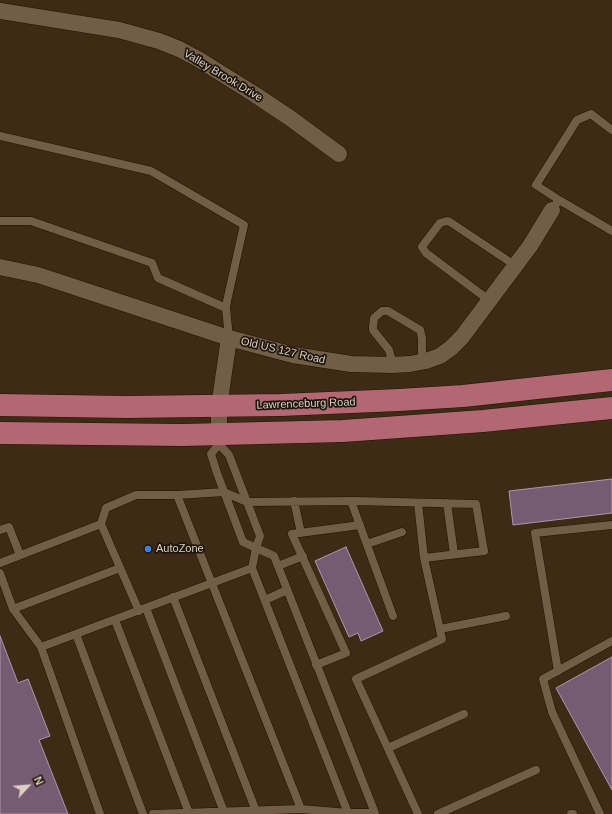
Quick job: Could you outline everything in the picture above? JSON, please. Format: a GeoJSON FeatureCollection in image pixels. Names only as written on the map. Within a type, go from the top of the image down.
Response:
{"type":"FeatureCollection","features":[{"type":"Feature","properties":{"kind":"highway","name":"Lawrenceburg Road"},"geometry":{"type":"LineString","coordinates":[[0,405],[219,407],[398,400],[504,392],[612,380]]}},
{"type":"Feature","properties":{"kind":"highway"},"geometry":{"type":"LineString","coordinates":[[0,433],[152,435],[219,439],[483,422],[612,408]]}},
{"type":"Feature","properties":{"kind":"street","name":"Valley Brook Drive"},"geometry":{"type":"LineString","coordinates":[[0,11],[119,30],[146,36],[179,49],[198,59],[254,94],[290,118],[338,154]]}},
{"type":"Feature","properties":{"kind":"street","name":"Old US 127 Road"},"geometry":{"type":"LineString","coordinates":[[0,267],[38,275],[229,338],[293,355],[330,362],[351,364],[393,365],[422,362],[440,356],[462,338],[530,246],[555,205]]}},
{"type":"Feature","properties":{"kind":"street"},"geometry":{"type":"LineString","coordinates":[[219,439],[219,407],[229,338]]}},
{"type":"Feature","properties":{"kind":"lane"},"geometry":{"type":"LineString","coordinates":[[612,130],[591,114],[577,120],[536,185],[555,205],[612,231]]}},
{"type":"Feature","properties":{"kind":"lane"},"geometry":{"type":"LineString","coordinates":[[0,136],[151,171],[244,225],[226,308],[229,338]]}},
{"type":"Feature","properties":{"kind":"lane"},"geometry":{"type":"LineString","coordinates":[[0,221],[31,221],[152,263],[158,278],[226,308]]}},
{"type":"Feature","properties":{"kind":"lane"},"geometry":{"type":"LineString","coordinates":[[490,301],[426,253],[422,247],[424,244],[440,223],[447,221],[516,266]]}},
{"type":"Feature","properties":{"kind":"lane"},"geometry":{"type":"LineString","coordinates":[[393,365],[389,350],[372,327],[374,318],[382,311],[388,311],[420,330],[422,338],[422,362]]}},
{"type":"Feature","properties":{"kind":"lane"},"geometry":{"type":"LineString","coordinates":[[153,814],[301,809],[375,814],[274,556],[256,548],[243,542],[211,454],[219,439],[229,455],[260,536],[256,548],[252,568],[348,812]]}},
{"type":"Feature","properties":{"kind":"lane"},"geometry":{"type":"LineString","coordinates":[[224,812],[143,609],[120,568],[101,524],[106,508],[136,496],[224,492],[247,502],[351,501],[476,504],[484,551],[424,558]]}},
{"type":"Feature","properties":{"kind":"lane"},"geometry":{"type":"LineString","coordinates":[[177,495],[301,809]]}},
{"type":"Feature","properties":{"kind":"lane"},"geometry":{"type":"LineString","coordinates":[[294,501],[301,532]]}},
{"type":"Feature","properties":{"kind":"lane"},"geometry":{"type":"LineString","coordinates":[[351,501],[393,616]]}},
{"type":"Feature","properties":{"kind":"lane"},"geometry":{"type":"LineString","coordinates":[[418,502],[424,558],[442,639],[356,680],[418,814]]}},
{"type":"Feature","properties":{"kind":"lane"},"geometry":{"type":"LineString","coordinates":[[447,503],[454,554]]}},
{"type":"Feature","properties":{"kind":"lane"},"geometry":{"type":"LineString","coordinates":[[0,563],[101,524]]}},
{"type":"Feature","properties":{"kind":"lane"},"geometry":{"type":"LineString","coordinates":[[316,665],[346,653],[292,534],[360,525]]}},
{"type":"Feature","properties":{"kind":"lane"},"geometry":{"type":"LineString","coordinates":[[558,671],[535,532],[612,525]]}},
{"type":"Feature","properties":{"kind":"lane"},"geometry":{"type":"LineString","coordinates":[[0,530],[9,527],[20,555]]}},
{"type":"Feature","properties":{"kind":"lane"},"geometry":{"type":"LineString","coordinates":[[367,544],[402,532]]}},
{"type":"Feature","properties":{"kind":"lane"},"geometry":{"type":"LineString","coordinates":[[278,566],[303,556]]}},
{"type":"Feature","properties":{"kind":"lane"},"geometry":{"type":"LineString","coordinates":[[13,609],[120,568]]}},
{"type":"Feature","properties":{"kind":"lane"},"geometry":{"type":"LineString","coordinates":[[41,647],[252,568]]}},
{"type":"Feature","properties":{"kind":"lane"},"geometry":{"type":"LineString","coordinates":[[0,573],[13,609],[41,647],[100,814]]}},
{"type":"Feature","properties":{"kind":"lane"},"geometry":{"type":"LineString","coordinates":[[265,600],[287,590]]}},
{"type":"Feature","properties":{"kind":"lane"},"geometry":{"type":"LineString","coordinates":[[173,597],[256,811]]}},
{"type":"Feature","properties":{"kind":"lane"},"geometry":{"type":"LineString","coordinates":[[440,629],[506,616]]}},
{"type":"Feature","properties":{"kind":"lane"},"geometry":{"type":"LineString","coordinates":[[115,620],[189,813]]}},
{"type":"Feature","properties":{"kind":"lane"},"geometry":{"type":"LineString","coordinates":[[76,634],[144,814]]}},
{"type":"Feature","properties":{"kind":"lane"},"geometry":{"type":"LineString","coordinates":[[600,814],[552,712],[543,679],[612,642]]}},
{"type":"Feature","properties":{"kind":"lane"},"geometry":{"type":"LineString","coordinates":[[388,748],[464,714]]}},
{"type":"Feature","properties":{"kind":"lane"},"geometry":{"type":"LineString","coordinates":[[438,814],[536,770]]}},
{"type":"Feature","properties":{"kind":"building"},"geometry":{"type":"Polygon","coordinates":[[[612,479],[612,513],[513,525],[509,491],[612,479]]]}},
{"type":"Feature","properties":{"kind":"building"},"geometry":{"type":"Polygon","coordinates":[[[346,547],[383,631],[361,641],[358,633],[349,637],[315,561],[346,547]]]}},
{"type":"Feature","properties":{"kind":"building"},"geometry":{"type":"Polygon","coordinates":[[[0,636],[18,683],[28,679],[50,736],[39,740],[68,814],[0,814],[0,636]]]}},
{"type":"Feature","properties":{"kind":"building"},"geometry":{"type":"Polygon","coordinates":[[[612,657],[612,790],[556,688],[612,657]]]}},
{"type":"Feature","properties":{"kind":"place","name":"AutoZone"},"geometry":{"type":"Point","coordinates":[148,549]}}]}
